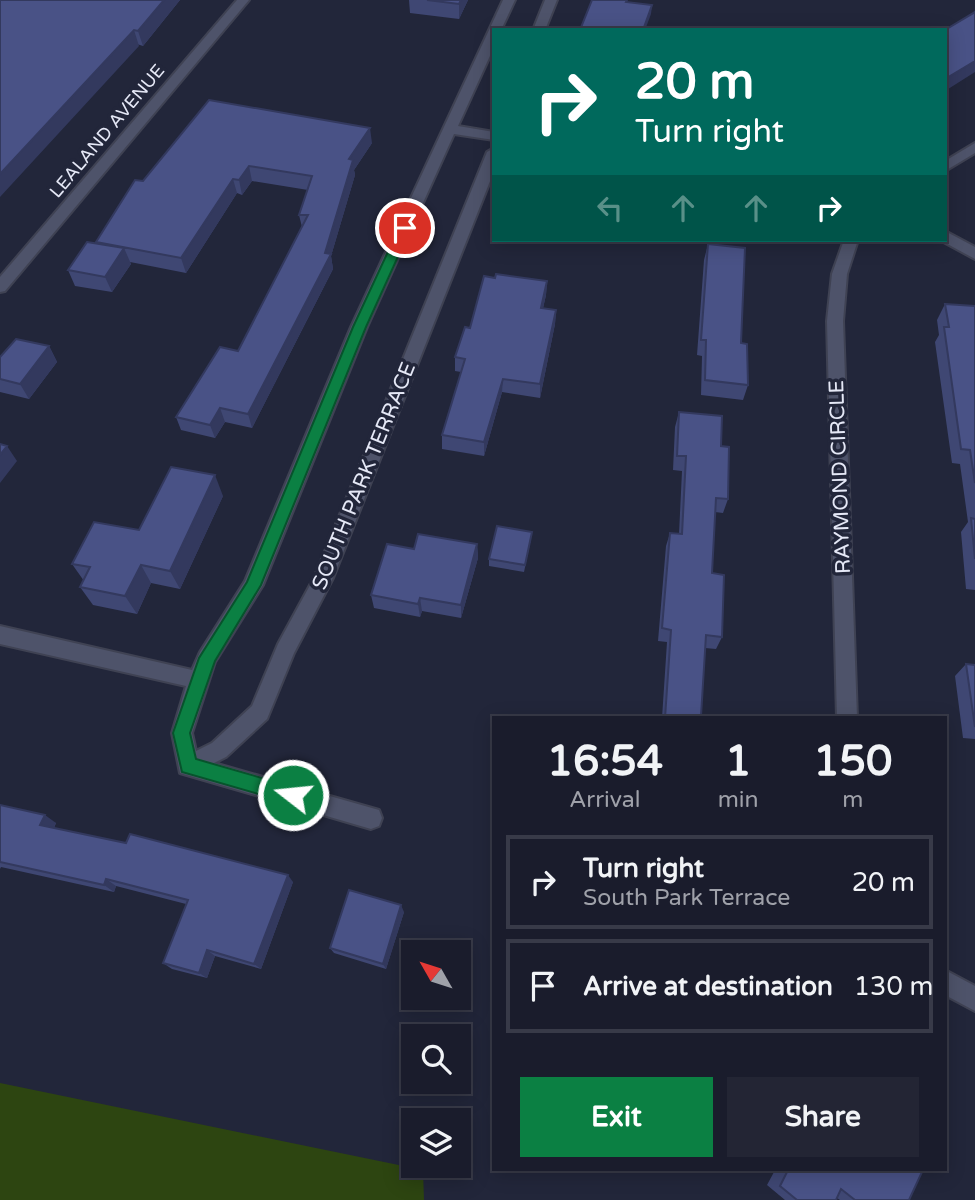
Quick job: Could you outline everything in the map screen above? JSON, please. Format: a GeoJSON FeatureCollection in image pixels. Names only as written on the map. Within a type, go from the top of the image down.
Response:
{"type":"FeatureCollection","features":[{"type":"Feature","properties":{"kind":"street","name":"LEALAND AVENUE"},"geometry":{"type":"LineString","coordinates":[[0,287],[243,0]]}},
{"type":"Feature","properties":{"kind":"street"},"geometry":{"type":"LineString","coordinates":[[495,28],[509,0]]}},
{"type":"Feature","properties":{"kind":"street"},"geometry":{"type":"LineString","coordinates":[[540,28],[551,0]]}},
{"type":"Feature","properties":{"kind":"street"},"geometry":{"type":"LineString","coordinates":[[371,818],[188,766],[182,733],[207,658],[253,585],[359,327],[492,36]]}},
{"type":"Feature","properties":{"kind":"street"},"geometry":{"type":"LineString","coordinates":[[451,129],[492,136]]}},
{"type":"Feature","properties":{"kind":"street"},"geometry":{"type":"LineString","coordinates":[[947,166],[975,147]]}},
{"type":"Feature","properties":{"kind":"street","name":"SOUTH PARK TERRACE"},"geometry":{"type":"LineString","coordinates":[[188,766],[219,750],[260,712],[285,650],[324,578],[492,157]]}},
{"type":"Feature","properties":{"kind":"street"},"geometry":{"type":"LineString","coordinates":[[947,237],[975,254]]}},
{"type":"Feature","properties":{"kind":"street","name":"RAYMOND CIRCLE"},"geometry":{"type":"LineString","coordinates":[[847,716],[835,310],[839,263],[850,242]]}},
{"type":"Feature","properties":{"kind":"street"},"geometry":{"type":"LineString","coordinates":[[0,635],[198,680]]}},
{"type":"Feature","properties":{"kind":"street"},"geometry":{"type":"LineString","coordinates":[[947,983],[975,999]]}},
{"type":"Feature","properties":{"kind":"green space"},"geometry":{"type":"Polygon","coordinates":[[[0,1083],[401,1165],[401,1178],[423,1178],[424,1200],[0,1200],[0,1083]]]}},
{"type":"Feature","properties":{"kind":"building"},"geometry":{"type":"Polygon","coordinates":[[[0,0],[164,0],[138,31],[134,30],[0,174],[0,0]]]}},
{"type":"Feature","properties":{"kind":"building"},"geometry":{"type":"Polygon","coordinates":[[[427,0],[461,0],[459,4],[427,0]]]}},
{"type":"Feature","properties":{"kind":"building"},"geometry":{"type":"Polygon","coordinates":[[[592,0],[627,0],[626,2],[652,5],[644,28],[581,28],[592,0]]]}},
{"type":"Feature","properties":{"kind":"building"},"geometry":{"type":"Polygon","coordinates":[[[975,12],[975,61],[947,78],[947,29],[975,12]]]}},
{"type":"Feature","properties":{"kind":"building"},"geometry":{"type":"Polygon","coordinates":[[[209,100],[370,128],[349,159],[353,160],[325,253],[331,254],[248,414],[220,408],[210,425],[176,417],[220,347],[238,351],[308,215],[299,215],[312,176],[249,166],[239,180],[233,179],[181,258],[96,242],[135,180],[143,181],[209,100]]]}},
{"type":"Feature","properties":{"kind":"building"},"geometry":{"type":"Polygon","coordinates":[[[87,242],[124,248],[105,277],[68,270],[87,242]]]}},
{"type":"Feature","properties":{"kind":"building"},"geometry":{"type":"Polygon","coordinates":[[[708,244],[745,248],[741,343],[747,344],[748,385],[705,380],[706,340],[701,340],[708,244]]]}},
{"type":"Feature","properties":{"kind":"building"},"geometry":{"type":"Polygon","coordinates":[[[496,274],[547,281],[541,308],[556,310],[540,384],[503,379],[484,442],[442,435],[465,359],[455,357],[465,327],[470,328],[484,276],[495,278],[496,274]]]}},
{"type":"Feature","properties":{"kind":"building"},"geometry":{"type":"Polygon","coordinates":[[[945,304],[975,306],[975,483],[970,450],[961,449],[944,327],[949,327],[945,304]]]}},
{"type":"Feature","properties":{"kind":"building"},"geometry":{"type":"Polygon","coordinates":[[[16,339],[49,346],[20,384],[0,379],[0,357],[16,339]]]}},
{"type":"Feature","properties":{"kind":"building"},"geometry":{"type":"Polygon","coordinates":[[[679,412],[722,416],[721,446],[729,447],[728,499],[716,498],[712,573],[724,575],[722,637],[706,635],[701,716],[665,716],[671,630],[662,628],[670,533],[682,534],[686,456],[677,456],[679,412]]]}},
{"type":"Feature","properties":{"kind":"building"},"geometry":{"type":"Polygon","coordinates":[[[0,444],[7,446],[0,455],[0,444]]]}},
{"type":"Feature","properties":{"kind":"building"},"geometry":{"type":"Polygon","coordinates":[[[171,467],[215,475],[170,571],[141,565],[125,596],[80,587],[90,567],[72,564],[94,522],[139,530],[171,467]]]}},
{"type":"Feature","properties":{"kind":"building"},"geometry":{"type":"Polygon","coordinates":[[[971,518],[975,519],[975,559],[971,518]]]}},
{"type":"Feature","properties":{"kind":"building"},"geometry":{"type":"Polygon","coordinates":[[[497,526],[532,532],[525,565],[489,559],[497,526]]]}},
{"type":"Feature","properties":{"kind":"building"},"geometry":{"type":"Polygon","coordinates":[[[418,534],[477,544],[461,605],[420,598],[418,604],[371,595],[387,544],[414,549],[418,534]]]}},
{"type":"Feature","properties":{"kind":"building"},"geometry":{"type":"Polygon","coordinates":[[[966,664],[975,665],[975,727],[966,664]]]}},
{"type":"Feature","properties":{"kind":"building"},"geometry":{"type":"Polygon","coordinates":[[[0,805],[45,815],[40,825],[126,843],[130,834],[288,875],[254,964],[207,950],[199,973],[163,963],[188,900],[106,879],[104,885],[0,862],[0,805]]]}},
{"type":"Feature","properties":{"kind":"building"},"geometry":{"type":"Polygon","coordinates":[[[349,890],[401,905],[383,964],[330,948],[349,890]]]}},
{"type":"Feature","properties":{"kind":"building"},"geometry":{"type":"Polygon","coordinates":[[[787,1172],[922,1172],[909,1200],[855,1200],[841,1189],[836,1200],[797,1200],[780,1186],[787,1172]]]}},
{"type":"Feature","properties":{"kind":"route"},"geometry":{"type":"LineString","coordinates":[[293,795],[188,766],[182,733],[207,658],[253,585],[359,327],[405,228]]}}]}
